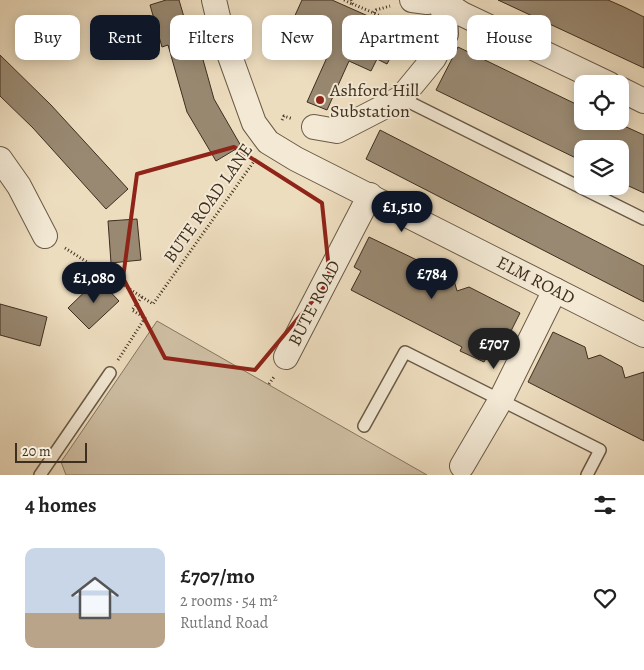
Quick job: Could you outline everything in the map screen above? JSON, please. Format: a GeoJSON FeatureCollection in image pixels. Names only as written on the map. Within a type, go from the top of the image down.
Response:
{"type":"FeatureCollection","features":[{"type":"Feature","properties":{"kind":"street"},"geometry":{"type":"LineString","coordinates":[[214,0],[222,34],[254,123],[268,142]]}},
{"type":"Feature","properties":{"kind":"street"},"geometry":{"type":"LineString","coordinates":[[412,0],[427,2],[439,0],[462,14],[589,75]]}},
{"type":"Feature","properties":{"kind":"street"},"geometry":{"type":"LineString","coordinates":[[314,128],[329,131],[346,128],[401,98],[434,58],[446,34],[445,18],[439,0]]}},
{"type":"Feature","properties":{"kind":"street"},"geometry":{"type":"LineString","coordinates":[[629,93],[644,100]]}},
{"type":"Feature","properties":{"kind":"street","name":"ELM ROAD"},"geometry":{"type":"LineString","coordinates":[[268,142],[296,159],[370,194],[644,335]]}},
{"type":"Feature","properties":{"kind":"street"},"geometry":{"type":"LineString","coordinates":[[0,159],[19,186],[45,236]]}},
{"type":"Feature","properties":{"kind":"street","name":"BUTE ROAD"},"geometry":{"type":"LineString","coordinates":[[286,357],[370,194]]}},
{"type":"Feature","properties":{"kind":"street"},"geometry":{"type":"LineString","coordinates":[[462,466],[500,401],[555,290]]}},
{"type":"Feature","properties":{"kind":"lane"},"geometry":{"type":"LineString","coordinates":[[401,98],[644,219]]}},
{"type":"Feature","properties":{"kind":"lane"},"geometry":{"type":"LineString","coordinates":[[364,426],[405,352],[600,450],[587,475]]}},
{"type":"Feature","properties":{"kind":"lane"},"geometry":{"type":"LineString","coordinates":[[40,475],[110,373]]}},
{"type":"Feature","properties":{"kind":"path"},"geometry":{"type":"LineString","coordinates":[[344,0],[379,15]]}},
{"type":"Feature","properties":{"kind":"path","name":"BUTE ROAD LANE"},"geometry":{"type":"LineString","coordinates":[[142,297],[153,304],[268,142]]}},
{"type":"Feature","properties":{"kind":"path"},"geometry":{"type":"LineString","coordinates":[[45,236],[142,297],[132,310],[145,318],[110,373]]}},
{"type":"Feature","properties":{"kind":"highlighted area"},"geometry":{"type":"Polygon","coordinates":[[[234,147],[322,203],[330,280],[255,370],[165,358],[123,278],[137,174],[234,147]]]}},
{"type":"Feature","properties":{"kind":"shaded area"},"geometry":{"type":"Polygon","coordinates":[[[157,321],[427,475],[66,475],[61,462],[157,321]]]}},
{"type":"Feature","properties":{"kind":"building"},"geometry":{"type":"Polygon","coordinates":[[[166,0],[179,0],[183,15],[170,15],[170,52],[168,45],[162,47],[160,40],[160,15],[153,15],[150,5],[166,0]]]}},
{"type":"Feature","properties":{"kind":"building"},"geometry":{"type":"Polygon","coordinates":[[[302,0],[332,0],[366,15],[342,15],[342,60],[376,60],[371,71],[349,61],[327,110],[307,102],[326,60],[332,60],[332,15],[295,15],[302,0]]]}},
{"type":"Feature","properties":{"kind":"building"},"geometry":{"type":"Polygon","coordinates":[[[498,0],[608,0],[624,7],[644,17],[644,68],[551,25],[551,15],[530,15],[498,0]]]}},
{"type":"Feature","properties":{"kind":"building"},"geometry":{"type":"Polygon","coordinates":[[[458,47],[467,51],[467,60],[485,60],[574,103],[574,130],[629,130],[629,128],[644,135],[644,193],[629,186],[629,140],[574,140],[574,157],[436,90],[451,60],[457,60],[458,47]]]}},
{"type":"Feature","properties":{"kind":"building"},"geometry":{"type":"Polygon","coordinates":[[[0,55],[51,105],[128,189],[106,209],[33,128],[0,96],[0,55]]]}},
{"type":"Feature","properties":{"kind":"building"},"geometry":{"type":"Polygon","coordinates":[[[172,60],[203,60],[214,99],[241,146],[216,161],[187,112],[172,60]]]}},
{"type":"Feature","properties":{"kind":"building"},"geometry":{"type":"Polygon","coordinates":[[[379,60],[389,60],[387,64],[379,60]]]}},
{"type":"Feature","properties":{"kind":"building"},"geometry":{"type":"Polygon","coordinates":[[[380,130],[644,266],[644,302],[366,159],[380,130]]]}},
{"type":"Feature","properties":{"kind":"building"},"geometry":{"type":"Polygon","coordinates":[[[137,219],[141,260],[111,263],[108,221],[137,219]]]}},
{"type":"Feature","properties":{"kind":"building"},"geometry":{"type":"Polygon","coordinates":[[[369,237],[419,261],[422,273],[434,269],[454,280],[457,291],[469,287],[520,313],[505,343],[496,340],[484,362],[460,351],[462,347],[351,290],[361,271],[354,267],[369,237]]]}},
{"type":"Feature","properties":{"kind":"building"},"geometry":{"type":"Polygon","coordinates":[[[98,279],[119,301],[89,329],[68,308],[98,279]]]}},
{"type":"Feature","properties":{"kind":"building"},"geometry":{"type":"Polygon","coordinates":[[[0,304],[47,317],[40,346],[0,335],[0,304]]]}},
{"type":"Feature","properties":{"kind":"building"},"geometry":{"type":"Polygon","coordinates":[[[553,332],[585,347],[588,359],[600,355],[622,367],[625,378],[644,372],[644,441],[528,382],[553,332]]]}},
{"type":"Feature","properties":{"kind":"place","name":"Ashford Hill Substation"},"geometry":{"type":"Point","coordinates":[320,100]}}]}
